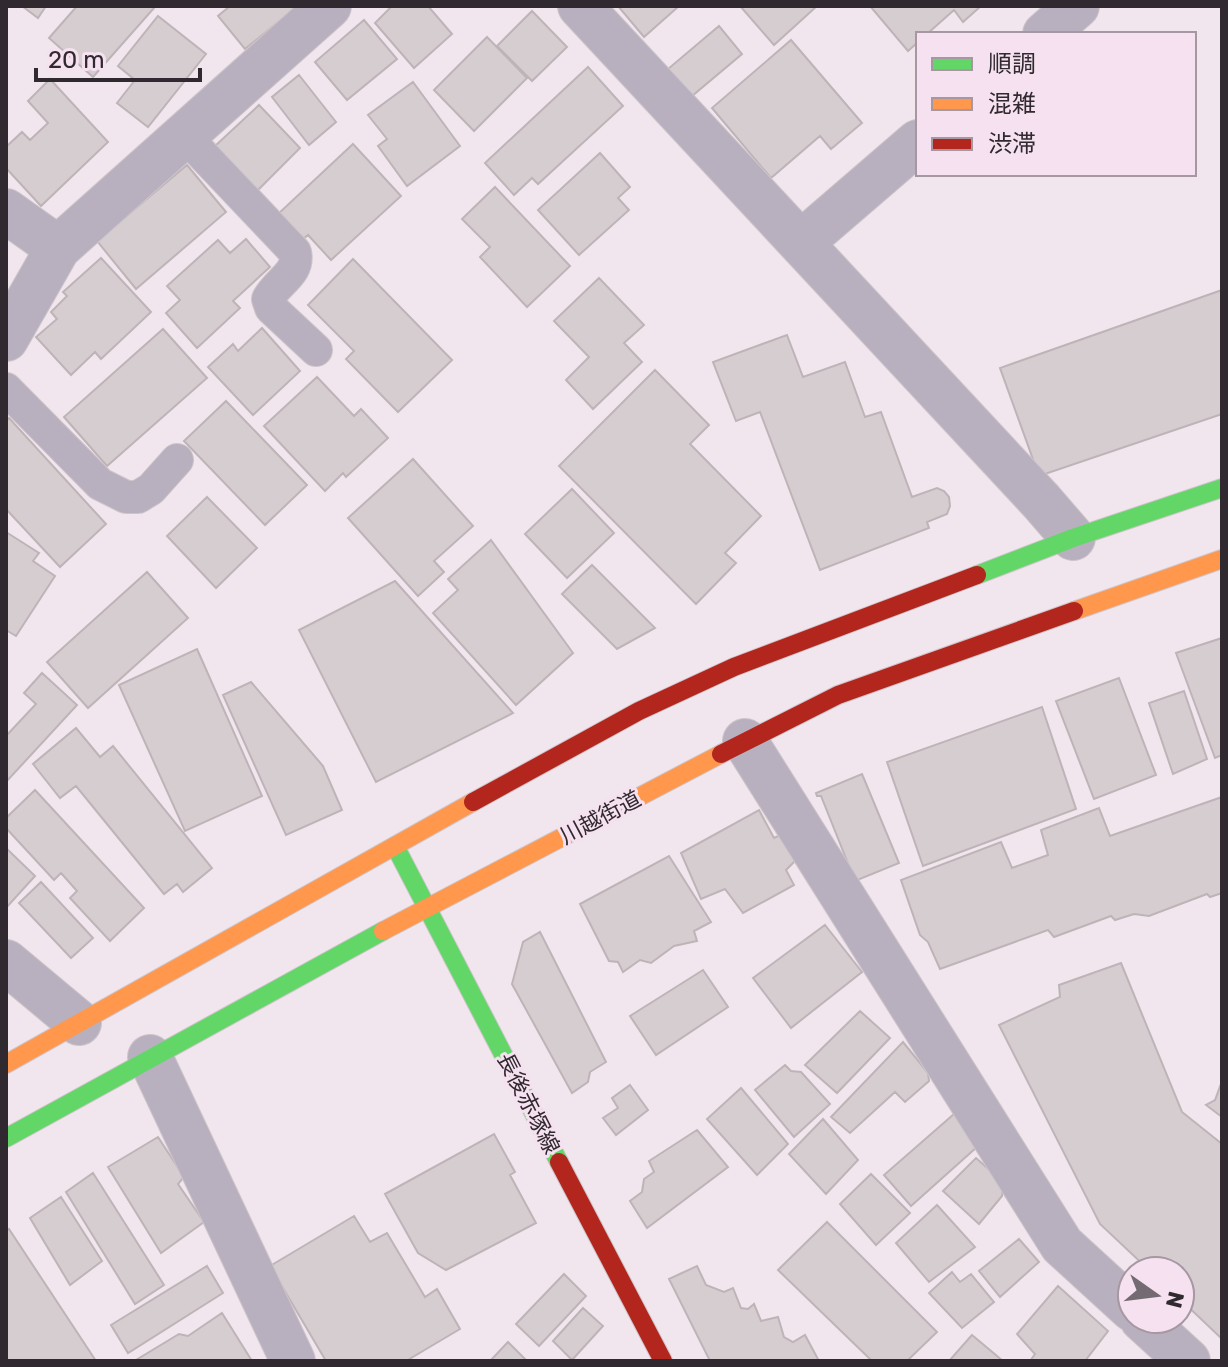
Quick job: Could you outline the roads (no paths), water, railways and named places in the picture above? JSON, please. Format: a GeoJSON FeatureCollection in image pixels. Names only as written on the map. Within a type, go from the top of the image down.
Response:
{"type":"FeatureCollection","features":[{"type":"Feature","properties":{"kind":"main road"},"geometry":{"type":"LineString","coordinates":[[6,1064],[639,711],[734,667],[1073,538],[1222,488]]}},
{"type":"Feature","properties":{"kind":"main road","name":"川越街道"},"geometry":{"type":"LineString","coordinates":[[6,1138],[427,908],[838,695],[1222,559]]}},
{"type":"Feature","properties":{"kind":"main road","name":"長後赤塚線"},"geometry":{"type":"LineString","coordinates":[[395,846],[663,1361]]}},
{"type":"Feature","properties":{"kind":"street"},"geometry":{"type":"LineString","coordinates":[[6,339],[58,248],[329,6]]}},
{"type":"Feature","properties":{"kind":"street"},"geometry":{"type":"LineString","coordinates":[[580,6],[802,242],[1073,538]]}},
{"type":"Feature","properties":{"kind":"street"},"geometry":{"type":"LineString","coordinates":[[1047,32],[1077,6]]}},
{"type":"Feature","properties":{"kind":"street"},"geometry":{"type":"LineString","coordinates":[[802,242],[916,144]]}},
{"type":"Feature","properties":{"kind":"street"},"geometry":{"type":"LineString","coordinates":[[6,211],[58,248]]}},
{"type":"Feature","properties":{"kind":"street"},"geometry":{"type":"LineString","coordinates":[[745,741],[1062,1245],[1116,1294]]}},
{"type":"Feature","properties":{"kind":"street"},"geometry":{"type":"LineString","coordinates":[[6,962],[79,1023]]}},
{"type":"Feature","properties":{"kind":"street"},"geometry":{"type":"LineString","coordinates":[[150,1057],[293,1361]]}},
{"type":"Feature","properties":{"kind":"street"},"geometry":{"type":"LineString","coordinates":[[1160,1335],[1188,1361]]}},
{"type":"Feature","properties":{"kind":"lane"},"geometry":{"type":"LineString","coordinates":[[184,135],[295,252],[297,263],[294,269],[268,299],[271,308],[316,350]]}},
{"type":"Feature","properties":{"kind":"lane"},"geometry":{"type":"LineString","coordinates":[[6,389],[100,484],[114,492],[138,497],[151,489],[177,460]]}}]}
